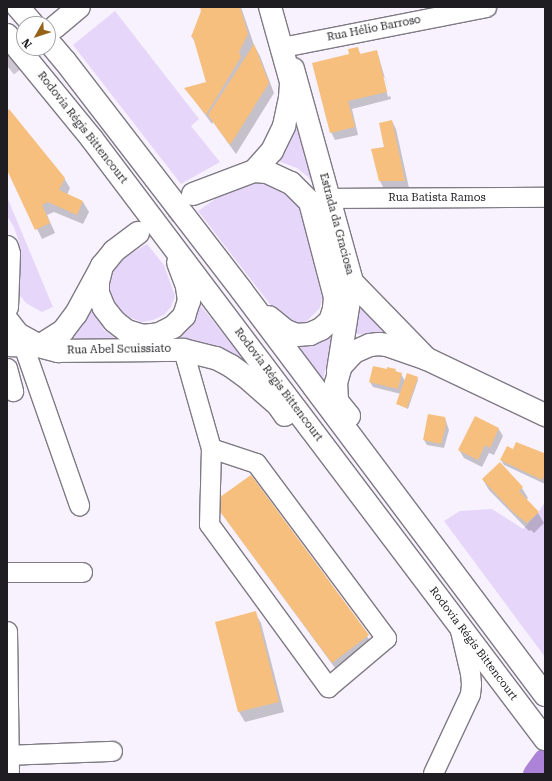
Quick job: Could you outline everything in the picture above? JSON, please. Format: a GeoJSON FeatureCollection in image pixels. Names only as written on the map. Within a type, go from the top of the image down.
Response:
{"type":"FeatureCollection","features":[{"type":"Feature","properties":{"kind":"main road"},"geometry":{"type":"LineString","coordinates":[[18,7],[26,16]]}},
{"type":"Feature","properties":{"kind":"main road"},"geometry":{"type":"LineString","coordinates":[[56,30],[79,7]]}},
{"type":"Feature","properties":{"kind":"main road"},"geometry":{"type":"LineString","coordinates":[[192,194],[254,171],[263,162],[275,145],[284,126],[290,98],[291,82],[271,7]]}},
{"type":"Feature","properties":{"kind":"main road","name":"Estrada da Graciosa"},"geometry":{"type":"LineString","coordinates":[[271,7],[287,46],[352,282],[427,358],[545,415]]}},
{"type":"Feature","properties":{"kind":"main road","name":"Rodovia Régis Bittencourt"},"geometry":{"type":"LineString","coordinates":[[9,38],[92,139],[545,739]]}},
{"type":"Feature","properties":{"kind":"main road"},"geometry":{"type":"LineString","coordinates":[[56,42],[65,61],[242,291],[545,695]]}},
{"type":"Feature","properties":{"kind":"main road"},"geometry":{"type":"LineString","coordinates":[[242,291],[274,322],[286,331],[298,335],[310,334],[321,329],[330,321],[334,309],[335,297],[310,202],[291,183],[267,172],[254,171]]}},
{"type":"Feature","properties":{"kind":"main road"},"geometry":{"type":"LineString","coordinates":[[23,345],[63,331],[76,314],[102,266],[114,252],[138,233]]}},
{"type":"Feature","properties":{"kind":"main road"},"geometry":{"type":"LineString","coordinates":[[102,266],[98,282],[98,293],[104,308],[114,321],[127,331],[143,336],[159,334],[173,327],[184,316],[190,301],[187,286],[167,238]]}},
{"type":"Feature","properties":{"kind":"main road"},"geometry":{"type":"LineString","coordinates":[[7,247],[9,254],[7,307]]}},
{"type":"Feature","properties":{"kind":"main road"},"geometry":{"type":"LineString","coordinates":[[352,282],[338,374],[336,392],[337,402],[427,518],[480,608]]}},
{"type":"Feature","properties":{"kind":"main road","name":"Rua Abel Scuissiato"},"geometry":{"type":"LineString","coordinates":[[7,320],[18,334],[23,345],[58,351],[183,350],[216,358],[231,366],[245,376],[278,405],[384,545],[458,623]]}},
{"type":"Feature","properties":{"kind":"main road"},"geometry":{"type":"LineString","coordinates":[[338,374],[347,358],[354,352],[370,345],[388,345],[427,358]]}},
{"type":"Feature","properties":{"kind":"street","name":"Rua Hélio Barroso"},"geometry":{"type":"LineString","coordinates":[[287,46],[486,7]]}},
{"type":"Feature","properties":{"kind":"street","name":"Rua Batista Ramos"},"geometry":{"type":"LineString","coordinates":[[329,198],[545,197]]}},
{"type":"Feature","properties":{"kind":"street"},"geometry":{"type":"LineString","coordinates":[[23,345],[79,505]]}},
{"type":"Feature","properties":{"kind":"street"},"geometry":{"type":"LineString","coordinates":[[183,350],[211,448],[210,524],[328,687],[386,638],[256,463],[211,448]]}},
{"type":"Feature","properties":{"kind":"street"},"geometry":{"type":"LineString","coordinates":[[7,368],[13,392]]}},
{"type":"Feature","properties":{"kind":"street"},"geometry":{"type":"LineString","coordinates":[[7,572],[82,572]]}},
{"type":"Feature","properties":{"kind":"street"},"geometry":{"type":"LineString","coordinates":[[433,773],[464,707],[471,684],[458,623]]}},
{"type":"Feature","properties":{"kind":"street"},"geometry":{"type":"LineString","coordinates":[[7,632],[9,774]]}},
{"type":"Feature","properties":{"kind":"street"},"geometry":{"type":"LineString","coordinates":[[8,754],[112,751]]}},
{"type":"Feature","properties":{"kind":"shaded area"},"geometry":{"type":"Polygon","coordinates":[[[115,11],[199,119],[191,126],[220,162],[181,184],[73,45],[115,11]]]}},
{"type":"Feature","properties":{"kind":"shaded area"},"geometry":{"type":"Polygon","coordinates":[[[294,110],[317,188],[308,177],[297,168],[275,160],[294,110]]]}},
{"type":"Feature","properties":{"kind":"shaded area"},"geometry":{"type":"Polygon","coordinates":[[[251,181],[271,183],[286,189],[299,203],[322,297],[320,308],[306,322],[293,322],[279,316],[198,211],[231,188],[251,181]]]}},
{"type":"Feature","properties":{"kind":"shaded area"},"geometry":{"type":"Polygon","coordinates":[[[7,197],[53,307],[42,312],[26,303],[17,292],[19,242],[14,227],[7,216],[7,197]]]}},
{"type":"Feature","properties":{"kind":"shaded area"},"geometry":{"type":"Polygon","coordinates":[[[147,244],[164,265],[175,296],[171,307],[164,315],[153,320],[142,322],[131,318],[121,311],[109,290],[108,279],[117,265],[125,257],[147,244]]]}},
{"type":"Feature","properties":{"kind":"shaded area"},"geometry":{"type":"Polygon","coordinates":[[[91,300],[104,330],[119,340],[70,342],[91,300]]]}},
{"type":"Feature","properties":{"kind":"shaded area"},"geometry":{"type":"Polygon","coordinates":[[[197,301],[249,366],[163,342],[177,337],[188,328],[195,317],[197,301]]]}},
{"type":"Feature","properties":{"kind":"shaded area"},"geometry":{"type":"Polygon","coordinates":[[[358,303],[389,336],[355,334],[358,303]]]}},
{"type":"Feature","properties":{"kind":"shaded area"},"geometry":{"type":"Polygon","coordinates":[[[333,337],[322,384],[291,342],[333,337]]]}},
{"type":"Feature","properties":{"kind":"shaded area"},"geometry":{"type":"Polygon","coordinates":[[[545,502],[545,657],[444,521],[460,511],[492,509],[523,529],[538,513],[545,502]]]}},
{"type":"Feature","properties":{"kind":"building"},"geometry":{"type":"Polygon","coordinates":[[[200,7],[240,7],[248,34],[239,52],[241,57],[206,115],[184,88],[206,82],[193,37],[191,37],[201,11],[200,7]]]}},
{"type":"Feature","properties":{"kind":"building"},"geometry":{"type":"Polygon","coordinates":[[[254,44],[269,83],[230,145],[208,115],[254,44]]]}},
{"type":"Feature","properties":{"kind":"building"},"geometry":{"type":"Polygon","coordinates":[[[358,47],[360,54],[377,50],[387,92],[348,101],[355,127],[330,133],[312,63],[349,54],[348,49],[358,47]]]}},
{"type":"Feature","properties":{"kind":"building"},"geometry":{"type":"Polygon","coordinates":[[[9,109],[65,178],[59,190],[83,201],[77,215],[48,202],[42,205],[50,223],[35,230],[7,170],[7,111],[9,109]]]}},
{"type":"Feature","properties":{"kind":"building"},"geometry":{"type":"Polygon","coordinates":[[[392,120],[405,181],[379,181],[371,149],[384,147],[379,123],[392,120]]]}},
{"type":"Feature","properties":{"kind":"building"},"geometry":{"type":"Polygon","coordinates":[[[373,366],[396,369],[395,371],[402,373],[398,389],[369,382],[373,366]]]}},
{"type":"Feature","properties":{"kind":"building"},"geometry":{"type":"Polygon","coordinates":[[[407,373],[418,377],[407,408],[396,404],[407,373]]]}},
{"type":"Feature","properties":{"kind":"building"},"geometry":{"type":"Polygon","coordinates":[[[428,414],[445,417],[446,425],[441,444],[423,440],[428,414]]]}},
{"type":"Feature","properties":{"kind":"building"},"geometry":{"type":"Polygon","coordinates":[[[475,416],[499,428],[490,448],[485,445],[478,460],[458,450],[475,416]]]}},
{"type":"Feature","properties":{"kind":"building"},"geometry":{"type":"Polygon","coordinates":[[[516,442],[544,453],[545,473],[542,480],[500,460],[507,446],[513,449],[516,442]]]}},
{"type":"Feature","properties":{"kind":"building"},"geometry":{"type":"Polygon","coordinates":[[[500,462],[523,487],[519,491],[539,512],[527,523],[514,513],[482,479],[500,462]]]}},
{"type":"Feature","properties":{"kind":"building"},"geometry":{"type":"Polygon","coordinates":[[[251,475],[369,635],[332,663],[213,502],[251,475]]]}},
{"type":"Feature","properties":{"kind":"building"},"geometry":{"type":"Polygon","coordinates":[[[256,611],[279,702],[238,712],[215,622],[256,611]]]}},
{"type":"Feature","properties":{"kind":"waterway"},"geometry":{"type":"LineString","coordinates":[[535,774],[545,760]]}},
{"type":"Feature","properties":{"kind":"tunnel"},"geometry":{"type":"LineString","coordinates":[[7,66],[19,56]]}},
{"type":"Feature","properties":{"kind":"tunnel"},"geometry":{"type":"LineString","coordinates":[[139,232],[192,195]]}}]}
